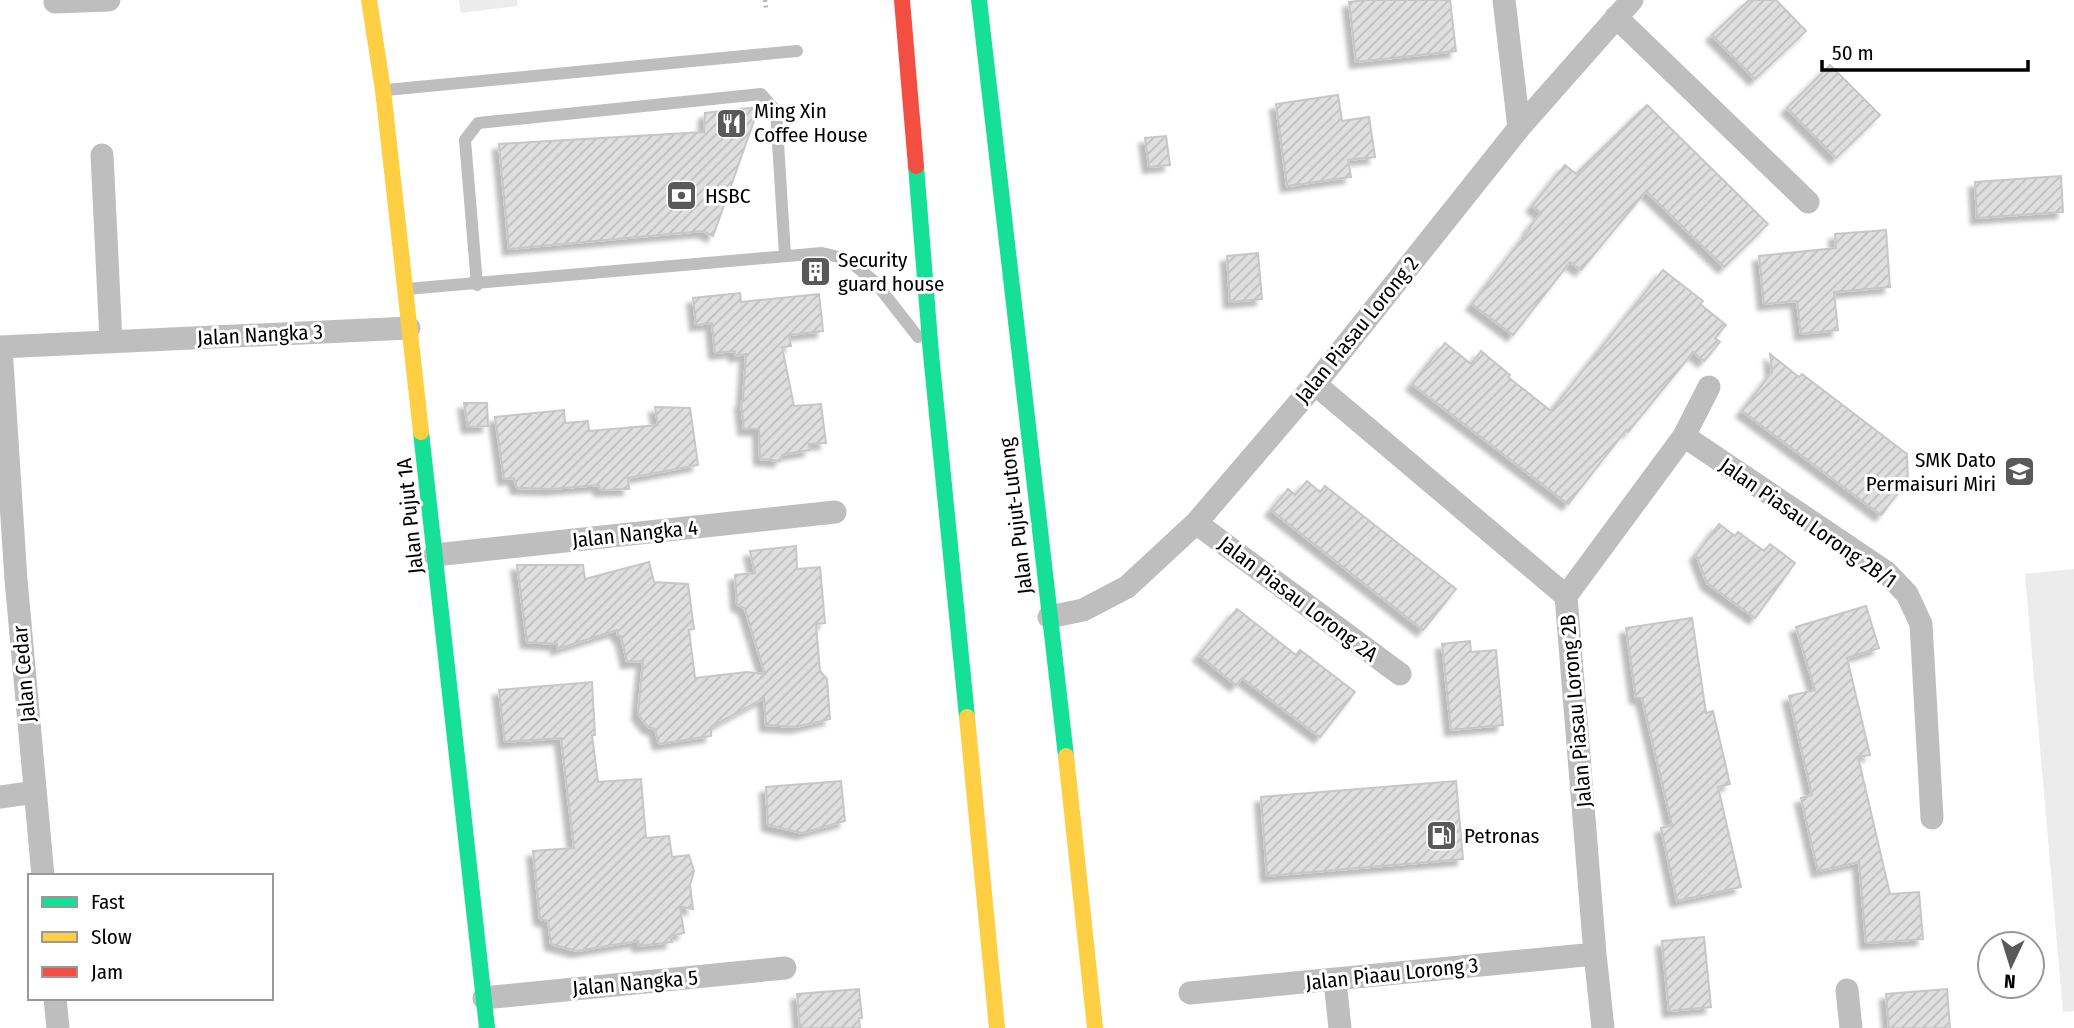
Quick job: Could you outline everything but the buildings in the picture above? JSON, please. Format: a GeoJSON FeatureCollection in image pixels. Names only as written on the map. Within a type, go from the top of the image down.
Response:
{"type":"FeatureCollection","features":[{"type":"Feature","properties":{"kind":"main road","name":"Jalan Pujut 1A"},"geometry":{"type":"LineString","coordinates":[[369,0],[383,90],[487,1028]]}},
{"type":"Feature","properties":{"kind":"main road"},"geometry":{"type":"LineString","coordinates":[[902,0],[931,354],[997,1028]]}},
{"type":"Feature","properties":{"kind":"main road","name":"Jalan Pujut-Lutong"},"geometry":{"type":"LineString","coordinates":[[979,0],[1096,1028]]}},
{"type":"Feature","properties":{"kind":"street"},"geometry":{"type":"LineString","coordinates":[[55,2],[108,0]]}},
{"type":"Feature","properties":{"kind":"street"},"geometry":{"type":"LineString","coordinates":[[1504,0],[1519,128]]}},
{"type":"Feature","properties":{"kind":"street"},"geometry":{"type":"LineString","coordinates":[[1624,8],[1808,202]]}},
{"type":"Feature","properties":{"kind":"street","name":"Jalan Piasau Lorong 2"},"geometry":{"type":"LineString","coordinates":[[1049,617],[1083,610],[1127,587],[1196,523],[1315,384],[1519,128],[1624,8]]}},
{"type":"Feature","properties":{"kind":"street"},"geometry":{"type":"LineString","coordinates":[[103,155],[111,341]]}},
{"type":"Feature","properties":{"kind":"street","name":"Jalan Nangka 3"},"geometry":{"type":"LineString","coordinates":[[1,347],[409,328]]}},
{"type":"Feature","properties":{"kind":"street","name":"Jalan Cedar"},"geometry":{"type":"LineString","coordinates":[[1,347],[8,580],[43,874]]}},
{"type":"Feature","properties":{"kind":"street","name":"Jalan Piasau Lorong 2B"},"geometry":{"type":"LineString","coordinates":[[1315,384],[1566,596],[1603,1028]]}},
{"type":"Feature","properties":{"kind":"street"},"geometry":{"type":"LineString","coordinates":[[1566,596],[1684,436],[1709,387]]}},
{"type":"Feature","properties":{"kind":"street","name":"Jalan Piasau Lorong 2B/1"},"geometry":{"type":"LineString","coordinates":[[1684,436],[1886,572],[1907,594],[1921,624],[1931,818]]}},
{"type":"Feature","properties":{"kind":"street","name":"Jalan Nangka 4"},"geometry":{"type":"LineString","coordinates":[[435,555],[835,512]]}},
{"type":"Feature","properties":{"kind":"street","name":"Jalan Piasau Lorong 2A"},"geometry":{"type":"LineString","coordinates":[[1196,523],[1400,674]]}},
{"type":"Feature","properties":{"kind":"street"},"geometry":{"type":"LineString","coordinates":[[0,797],[35,792]]}},
{"type":"Feature","properties":{"kind":"street","name":"Jalan Piaau Lorong 3"},"geometry":{"type":"LineString","coordinates":[[1189,993],[1595,954]]}},
{"type":"Feature","properties":{"kind":"street","name":"Jalan Nangka 5"},"geometry":{"type":"LineString","coordinates":[[484,998],[785,968]]}},
{"type":"Feature","properties":{"kind":"street"},"geometry":{"type":"LineString","coordinates":[[1335,981],[1340,1028]]}},
{"type":"Feature","properties":{"kind":"street"},"geometry":{"type":"LineString","coordinates":[[1847,990],[1851,1028]]}},
{"type":"Feature","properties":{"kind":"street"},"geometry":{"type":"LineString","coordinates":[[55,1000],[58,1028]]}},
{"type":"Feature","properties":{"kind":"lane"},"geometry":{"type":"LineString","coordinates":[[383,90],[797,51]]}},
{"type":"Feature","properties":{"kind":"lane"},"geometry":{"type":"LineString","coordinates":[[477,285],[465,140],[478,123],[761,94],[776,111],[785,256]]}},
{"type":"Feature","properties":{"kind":"lane"},"geometry":{"type":"LineString","coordinates":[[405,289],[477,285],[822,253],[847,259],[875,282],[931,354]]}},
{"type":"Feature","properties":{"kind":"path"},"geometry":{"type":"LineString","coordinates":[[765,0],[766,8]]}},
{"type":"Feature","properties":{"kind":"shaded area"},"geometry":{"type":"Polygon","coordinates":[[[459,0],[517,0],[518,6],[461,13],[459,0]]]}},
{"type":"Feature","properties":{"kind":"shaded area"},"geometry":{"type":"Polygon","coordinates":[[[2074,569],[2074,1011],[2063,1012],[2025,574],[2074,569]]]}},
{"type":"Feature","properties":{"kind":"traffic: fast"},"geometry":{"type":"LineString","coordinates":[[979,0],[1066,756]]}},
{"type":"Feature","properties":{"kind":"traffic: fast"},"geometry":{"type":"LineString","coordinates":[[916,166],[931,354],[967,717]]}},
{"type":"Feature","properties":{"kind":"traffic: fast"},"geometry":{"type":"LineString","coordinates":[[421,432],[487,1028]]}},
{"type":"Feature","properties":{"kind":"traffic: slow"},"geometry":{"type":"LineString","coordinates":[[369,0],[383,90],[421,432]]}},
{"type":"Feature","properties":{"kind":"traffic: slow"},"geometry":{"type":"LineString","coordinates":[[967,717],[997,1028]]}},
{"type":"Feature","properties":{"kind":"traffic: slow"},"geometry":{"type":"LineString","coordinates":[[1066,756],[1095,1028]]}},
{"type":"Feature","properties":{"kind":"traffic: jam"},"geometry":{"type":"LineString","coordinates":[[902,0],[916,166]]}},
{"type":"Feature","properties":{"kind":"place","name":"Ming Xin Coffee House"},"geometry":{"type":"Point","coordinates":[731,123]}},
{"type":"Feature","properties":{"kind":"place","name":"HSBC"},"geometry":{"type":"Point","coordinates":[682,196]}},
{"type":"Feature","properties":{"kind":"place","name":"Security guard house"},"geometry":{"type":"Point","coordinates":[815,272]}},
{"type":"Feature","properties":{"kind":"place","name":"SMK Dato Permaisuri Miri"},"geometry":{"type":"Point","coordinates":[2019,472]}},
{"type":"Feature","properties":{"kind":"place","name":"Petronas"},"geometry":{"type":"Point","coordinates":[1441,836]}}]}
